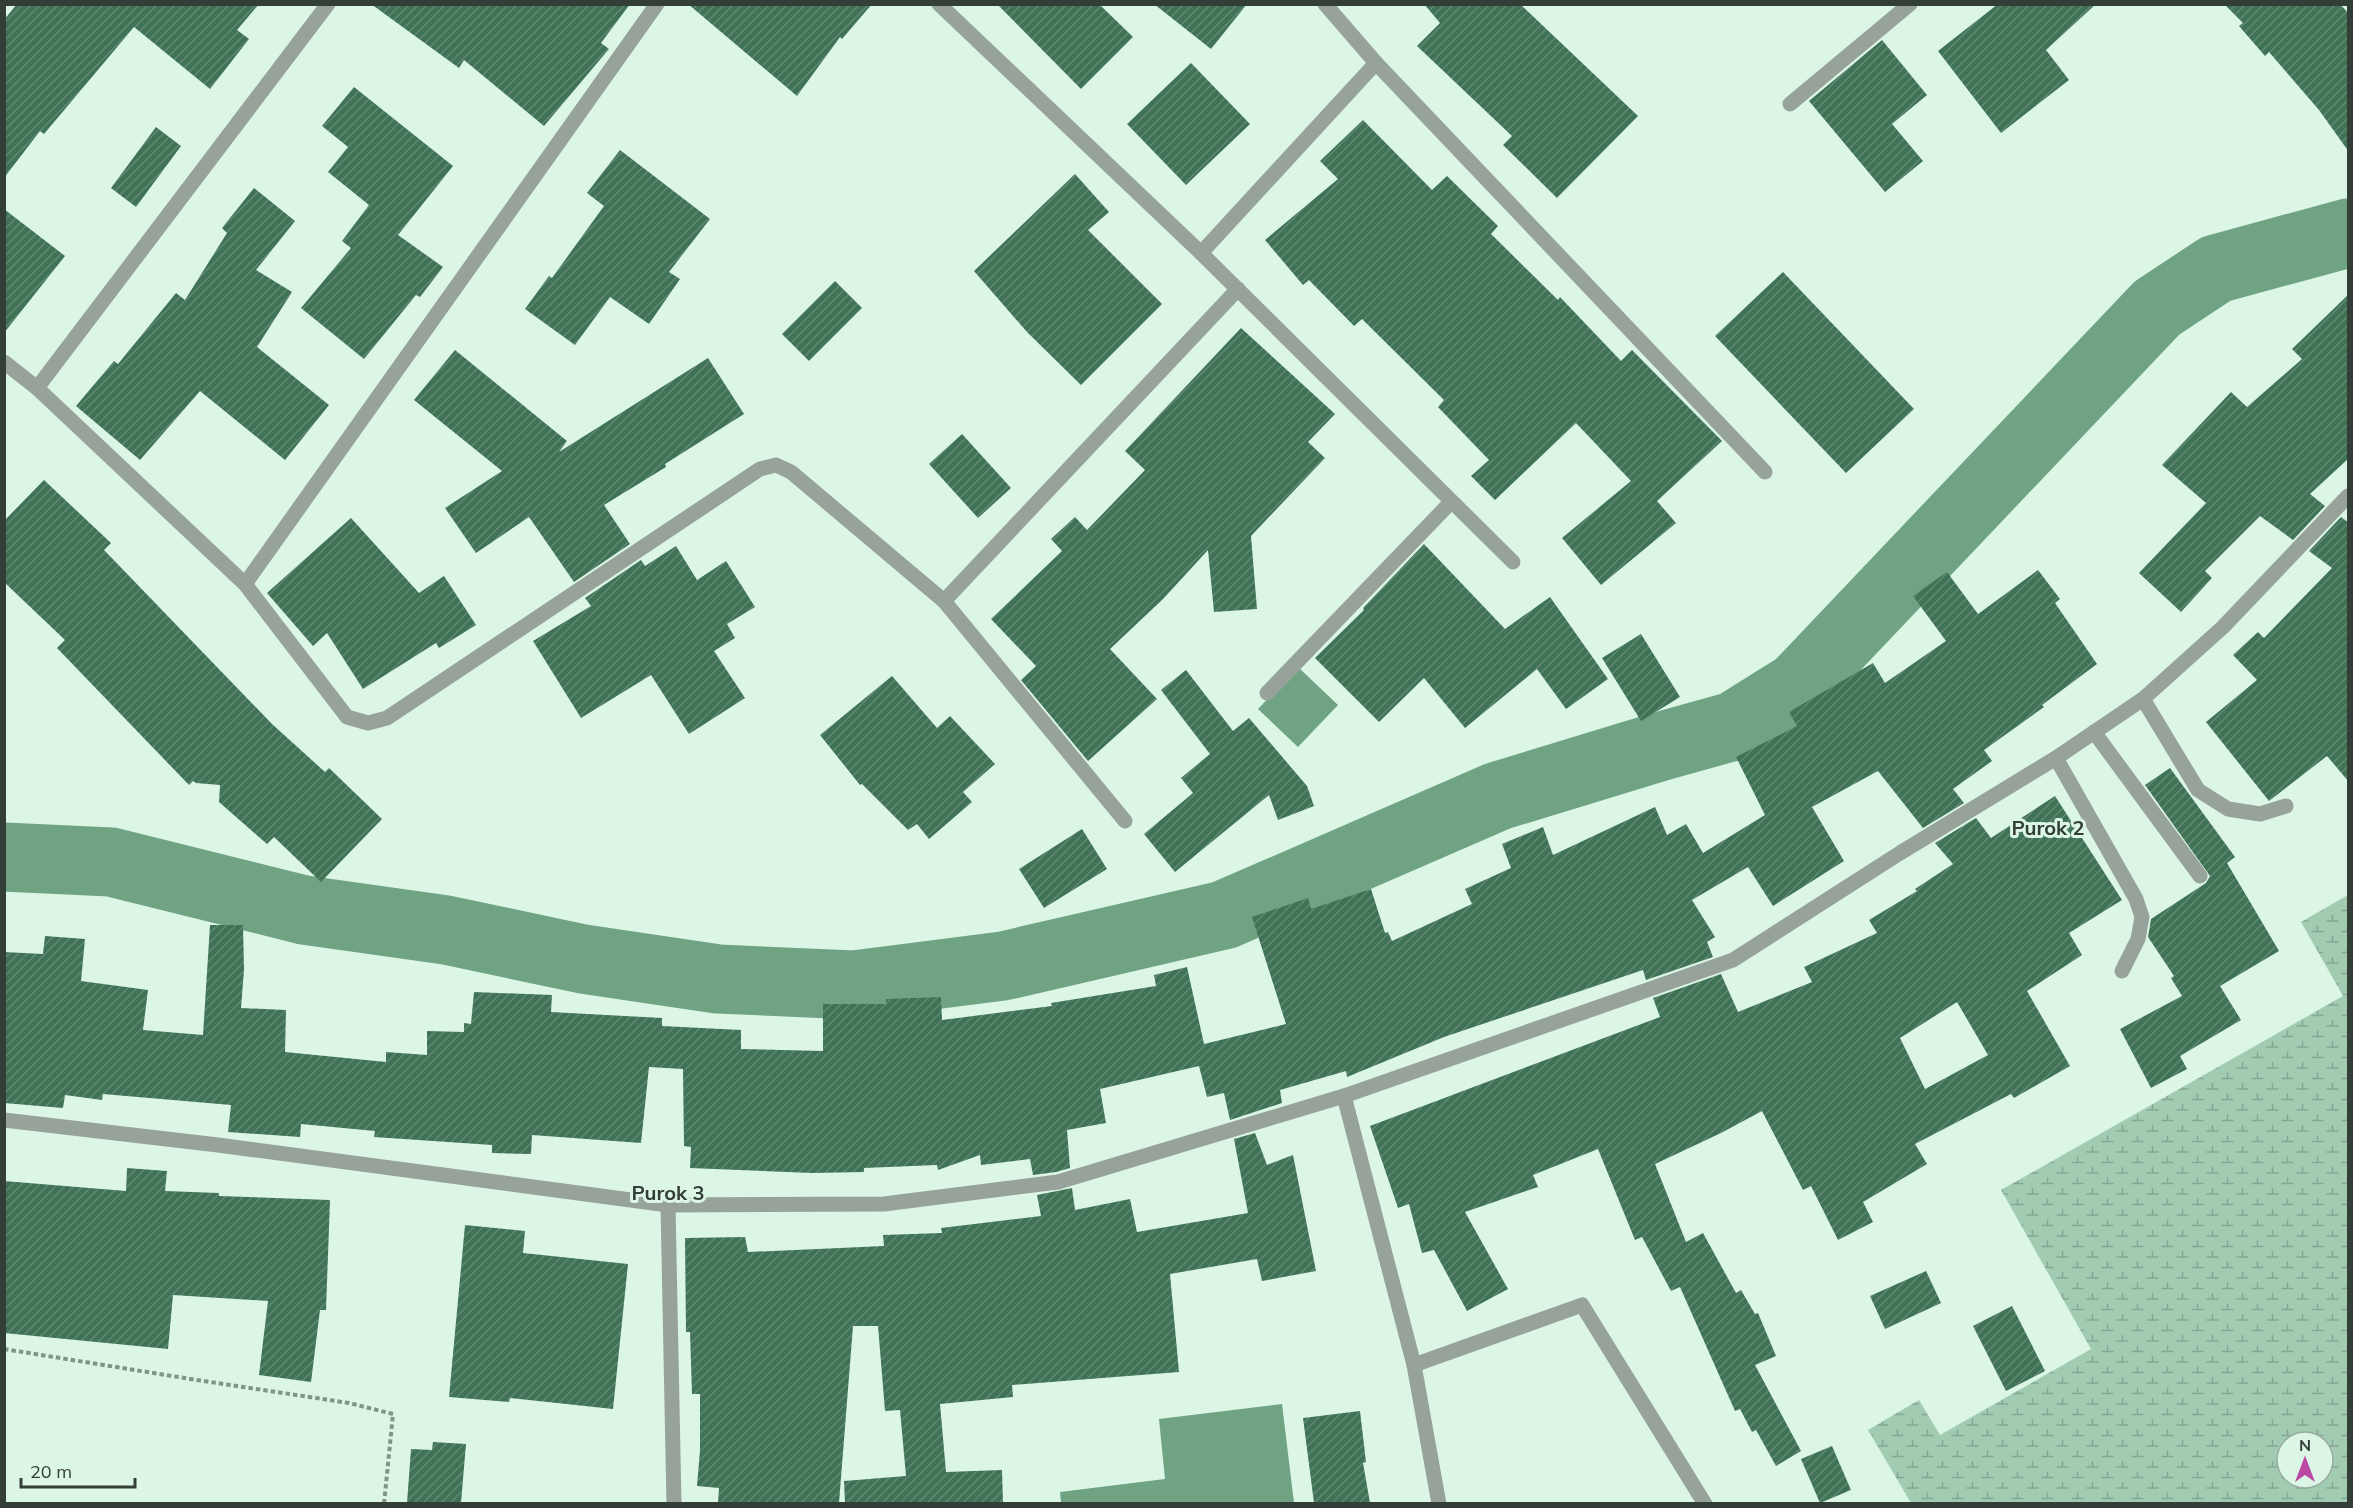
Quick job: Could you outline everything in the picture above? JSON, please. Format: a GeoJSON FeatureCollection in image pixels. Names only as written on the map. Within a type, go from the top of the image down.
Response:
{"type":"FeatureCollection","features":[{"type":"Feature","properties":{"kind":"street"},"geometry":{"type":"LineString","coordinates":[[37,388],[328,4]]}},
{"type":"Feature","properties":{"kind":"street"},"geometry":{"type":"LineString","coordinates":[[245,584],[657,4]]}},
{"type":"Feature","properties":{"kind":"street"},"geometry":{"type":"LineString","coordinates":[[939,4],[1201,253],[1513,562]]}},
{"type":"Feature","properties":{"kind":"street"},"geometry":{"type":"LineString","coordinates":[[1326,4],[1376,63],[1765,472]]}},
{"type":"Feature","properties":{"kind":"street"},"geometry":{"type":"LineString","coordinates":[[1790,104],[1910,4]]}},
{"type":"Feature","properties":{"kind":"street"},"geometry":{"type":"LineString","coordinates":[[1201,253],[1376,63]]}},
{"type":"Feature","properties":{"kind":"street"},"geometry":{"type":"LineString","coordinates":[[944,601],[1238,289]]}},
{"type":"Feature","properties":{"kind":"street"},"geometry":{"type":"LineString","coordinates":[[4,362],[37,388],[245,584],[348,717],[368,723],[387,718],[760,469],[776,465],[791,472],[944,601],[1125,821]]}},
{"type":"Feature","properties":{"kind":"street"},"geometry":{"type":"LineString","coordinates":[[4,1119],[668,1205],[884,1204],[1058,1182],[1344,1096],[1733,960],[1900,853],[2056,758],[2143,699],[2223,627],[2349,496]]}},
{"type":"Feature","properties":{"kind":"street"},"geometry":{"type":"LineString","coordinates":[[1267,693],[1450,502]]}},
{"type":"Feature","properties":{"kind":"street"},"geometry":{"type":"LineString","coordinates":[[2143,699],[2198,790],[2228,809],[2260,814],[2286,806]]}},
{"type":"Feature","properties":{"kind":"street"},"geometry":{"type":"LineString","coordinates":[[2094,732],[2200,876]]}},
{"type":"Feature","properties":{"kind":"street"},"geometry":{"type":"LineString","coordinates":[[2056,758],[2136,899],[2142,917],[2138,939],[2122,971]]}},
{"type":"Feature","properties":{"kind":"street"},"geometry":{"type":"LineString","coordinates":[[1344,1096],[1414,1365],[1439,1503]]}},
{"type":"Feature","properties":{"kind":"street"},"geometry":{"type":"LineString","coordinates":[[668,1205],[674,1503]]}},
{"type":"Feature","properties":{"kind":"street"},"geometry":{"type":"LineString","coordinates":[[1414,1365],[1582,1305],[1705,1503]]}},
{"type":"Feature","properties":{"kind":"path"},"geometry":{"type":"LineString","coordinates":[[4,1348],[349,1402],[393,1414],[384,1503]]}},
{"type":"Feature","properties":{"kind":"green space"},"geometry":{"type":"Polygon","coordinates":[[[2348,895],[2348,1503],[1911,1503],[1868,1430],[1919,1400],[1940,1435],[2091,1349],[2001,1190],[2343,996],[2301,922],[2348,895]]]}},
{"type":"Feature","properties":{"kind":"shaded area"},"geometry":{"type":"Polygon","coordinates":[[[1298,667],[1338,705],[1298,747],[1258,709],[1298,667]]]}},
{"type":"Feature","properties":{"kind":"shaded area"},"geometry":{"type":"Polygon","coordinates":[[[1282,1404],[1294,1503],[1061,1503],[1060,1492],[1165,1479],[1159,1419],[1282,1404]]]}},
{"type":"Feature","properties":{"kind":"building"},"geometry":{"type":"Polygon","coordinates":[[[17,4],[259,4],[237,30],[249,39],[210,89],[134,27],[44,134],[40,131],[4,178],[4,20],[17,4]]]}},
{"type":"Feature","properties":{"kind":"building"},"geometry":{"type":"Polygon","coordinates":[[[371,4],[630,4],[601,43],[609,49],[544,126],[464,60],[459,68],[371,4]]]}},
{"type":"Feature","properties":{"kind":"building"},"geometry":{"type":"Polygon","coordinates":[[[688,4],[872,4],[842,39],[840,37],[797,96],[688,4]]]}},
{"type":"Feature","properties":{"kind":"building"},"geometry":{"type":"Polygon","coordinates":[[[997,4],[1099,4],[1133,37],[1081,89],[997,4]]]}},
{"type":"Feature","properties":{"kind":"building"},"geometry":{"type":"Polygon","coordinates":[[[1154,4],[1247,4],[1211,49],[1154,4]]]}},
{"type":"Feature","properties":{"kind":"building"},"geometry":{"type":"Polygon","coordinates":[[[1424,4],[1520,4],[1638,116],[1557,198],[1503,145],[1512,136],[1417,46],[1440,23],[1424,4]]]}},
{"type":"Feature","properties":{"kind":"building"},"geometry":{"type":"Polygon","coordinates":[[[1998,4],[2096,4],[2046,50],[2069,80],[2001,133],[1938,51],[1998,4]]]}},
{"type":"Feature","properties":{"kind":"building"},"geometry":{"type":"Polygon","coordinates":[[[2224,4],[2340,4],[2349,14],[2349,152],[2319,110],[2269,52],[2265,56],[2239,26],[2243,23],[2224,4]]]}},
{"type":"Feature","properties":{"kind":"building"},"geometry":{"type":"Polygon","coordinates":[[[1882,40],[1927,95],[1892,124],[1923,161],[1885,192],[1809,101],[1882,40]]]}},
{"type":"Feature","properties":{"kind":"building"},"geometry":{"type":"Polygon","coordinates":[[[1191,63],[1250,124],[1186,185],[1127,124],[1191,63]]]}},
{"type":"Feature","properties":{"kind":"building"},"geometry":{"type":"Polygon","coordinates":[[[354,87],[453,166],[398,235],[443,267],[420,297],[416,295],[364,359],[301,308],[351,248],[342,241],[369,205],[328,172],[348,147],[322,126],[354,87]]]}},
{"type":"Feature","properties":{"kind":"building"},"geometry":{"type":"Polygon","coordinates":[[[1363,120],[1432,190],[1447,176],[1498,226],[1491,234],[1558,300],[1560,297],[1621,361],[1632,350],[1722,441],[1657,501],[1676,523],[1601,585],[1562,538],[1631,481],[1576,423],[1495,500],[1471,476],[1489,460],[1438,407],[1444,400],[1362,319],[1354,326],[1309,280],[1303,285],[1265,240],[1338,179],[1320,161],[1363,120]]]}},
{"type":"Feature","properties":{"kind":"building"},"geometry":{"type":"Polygon","coordinates":[[[156,127],[181,146],[136,207],[111,188],[156,127]]]}},
{"type":"Feature","properties":{"kind":"building"},"geometry":{"type":"Polygon","coordinates":[[[620,150],[710,219],[669,272],[680,279],[649,324],[610,297],[575,345],[525,309],[549,276],[552,278],[604,206],[587,193],[620,150]]]}},
{"type":"Feature","properties":{"kind":"building"},"geometry":{"type":"Polygon","coordinates":[[[1075,174],[1109,212],[1088,230],[1162,304],[1081,385],[1027,332],[974,271],[1075,174]]]}},
{"type":"Feature","properties":{"kind":"building"},"geometry":{"type":"Polygon","coordinates":[[[254,188],[295,221],[256,270],[292,292],[257,347],[329,405],[285,460],[200,391],[140,460],[76,406],[114,361],[118,364],[176,293],[185,300],[227,233],[222,228],[254,188]]]}},
{"type":"Feature","properties":{"kind":"building"},"geometry":{"type":"Polygon","coordinates":[[[4,209],[65,256],[4,333],[4,209]]]}},
{"type":"Feature","properties":{"kind":"building"},"geometry":{"type":"Polygon","coordinates":[[[1783,272],[1914,409],[1846,473],[1715,336],[1783,272]]]}},
{"type":"Feature","properties":{"kind":"building"},"geometry":{"type":"Polygon","coordinates":[[[835,281],[862,308],[809,361],[782,334],[835,281]]]}},
{"type":"Feature","properties":{"kind":"building"},"geometry":{"type":"Polygon","coordinates":[[[2349,294],[2349,458],[2310,494],[2325,506],[2293,540],[2260,516],[2205,571],[2212,578],[2181,612],[2139,573],[2206,503],[2162,465],[2231,392],[2247,407],[2302,359],[2292,349],[2349,294]]]}},
{"type":"Feature","properties":{"kind":"building"},"geometry":{"type":"Polygon","coordinates":[[[1241,328],[1335,414],[1308,442],[1325,458],[1251,536],[1257,609],[1214,612],[1208,550],[1163,599],[1110,649],[1157,699],[1088,761],[1021,680],[1036,666],[991,619],[1062,551],[1051,539],[1075,517],[1087,530],[1145,470],[1125,451],[1241,328]]]}},
{"type":"Feature","properties":{"kind":"building"},"geometry":{"type":"Polygon","coordinates":[[[455,350],[567,441],[559,452],[708,358],[744,414],[665,464],[666,467],[604,505],[630,544],[574,582],[529,517],[476,553],[445,508],[502,471],[414,400],[455,350]]]}},
{"type":"Feature","properties":{"kind":"building"},"geometry":{"type":"Polygon","coordinates":[[[962,434],[1011,488],[978,518],[929,464],[962,434]]]}},
{"type":"Feature","properties":{"kind":"building"},"geometry":{"type":"Polygon","coordinates":[[[44,480],[111,543],[104,550],[272,724],[325,772],[329,768],[382,819],[321,882],[274,837],[267,844],[219,802],[220,785],[193,781],[189,785],[57,648],[65,640],[4,582],[4,521],[44,480]]]}},
{"type":"Feature","properties":{"kind":"building"},"geometry":{"type":"Polygon","coordinates":[[[2341,517],[2349,523],[2349,782],[2327,756],[2269,801],[2206,722],[2257,680],[2233,655],[2258,632],[2264,638],[2332,568],[2309,551],[2341,517]]]}},
{"type":"Feature","properties":{"kind":"building"},"geometry":{"type":"Polygon","coordinates":[[[351,518],[419,593],[444,576],[476,625],[439,648],[436,643],[363,689],[327,633],[313,646],[267,593],[351,518]]]}},
{"type":"Feature","properties":{"kind":"building"},"geometry":{"type":"Polygon","coordinates":[[[1424,544],[1505,629],[1550,597],[1608,679],[1566,709],[1537,669],[1465,728],[1424,678],[1379,722],[1315,658],[1364,610],[1363,608],[1424,544]]]}},
{"type":"Feature","properties":{"kind":"building"},"geometry":{"type":"Polygon","coordinates":[[[676,546],[697,580],[726,561],[755,607],[727,624],[735,638],[714,651],[745,698],[689,734],[651,675],[581,718],[533,641],[591,606],[585,598],[641,560],[645,566],[676,546]]]}},
{"type":"Feature","properties":{"kind":"building"},"geometry":{"type":"Polygon","coordinates":[[[2038,570],[2060,599],[2055,603],[2097,664],[2042,705],[2044,707],[1984,750],[1992,761],[1953,789],[1964,803],[1923,828],[1878,771],[1812,807],[1844,861],[1773,906],[1748,867],[1692,900],[1715,937],[1707,942],[1713,957],[1646,980],[1643,970],[1444,1037],[1347,1077],[1346,1071],[1280,1090],[1282,1103],[1230,1120],[1224,1093],[1207,1097],[1199,1066],[1100,1089],[1106,1123],[1067,1130],[1070,1168],[1056,1172],[1033,1175],[1030,1159],[981,1165],[980,1155],[938,1170],[937,1165],[864,1168],[864,1172],[812,1173],[690,1168],[691,1147],[684,1146],[683,1069],[649,1067],[641,1143],[532,1135],[531,1154],[492,1153],[492,1145],[374,1137],[375,1131],[301,1124],[300,1137],[228,1132],[231,1105],[103,1094],[102,1100],[65,1095],[63,1108],[4,1103],[4,952],[43,954],[45,936],[85,939],[81,981],[148,990],[143,1030],[203,1035],[210,925],[243,925],[244,970],[241,1008],[286,1010],[285,1052],[386,1062],[386,1052],[427,1055],[427,1031],[464,1032],[464,1023],[471,1024],[474,992],[552,995],[551,1012],[662,1018],[662,1026],[741,1030],[741,1049],[823,1051],[823,1004],[886,1004],[886,999],[941,997],[942,1020],[1052,1006],[1051,1003],[1156,986],[1154,975],[1187,967],[1204,1044],[1286,1024],[1252,917],[1308,898],[1311,909],[1371,889],[1385,933],[1388,932],[1392,941],[1472,904],[1465,889],[1511,868],[1502,844],[1543,827],[1553,855],[1655,807],[1667,835],[1686,824],[1703,853],[1765,815],[1736,757],[1797,726],[1789,712],[1873,663],[1885,683],[1946,641],[1913,596],[1947,572],[1978,614],[2038,570]]]}},
{"type":"Feature","properties":{"kind":"building"},"geometry":{"type":"Polygon","coordinates":[[[1641,634],[1680,697],[1641,721],[1602,658],[1641,634]]]}},
{"type":"Feature","properties":{"kind":"building"},"geometry":{"type":"Polygon","coordinates":[[[1186,670],[1233,731],[1249,718],[1307,786],[1314,806],[1278,820],[1269,795],[1175,872],[1144,834],[1193,793],[1181,778],[1210,754],[1161,690],[1186,670]]]}},
{"type":"Feature","properties":{"kind":"building"},"geometry":{"type":"Polygon","coordinates":[[[892,676],[937,728],[950,716],[995,764],[963,792],[972,802],[929,839],[917,824],[908,830],[862,784],[860,785],[820,735],[892,676]]]}},
{"type":"Feature","properties":{"kind":"building"},"geometry":{"type":"Polygon","coordinates":[[[2170,768],[2235,857],[2227,863],[2279,951],[2220,986],[2241,1020],[2180,1056],[2187,1069],[2151,1088],[2120,1029],[2182,996],[2171,978],[2174,976],[2148,937],[2151,919],[2206,883],[2210,876],[2145,785],[2170,768]]]}},
{"type":"Feature","properties":{"kind":"building"},"geometry":{"type":"Polygon","coordinates":[[[2055,796],[2122,900],[2069,933],[2082,955],[2027,991],[2070,1066],[2014,1098],[2011,1094],[1915,1144],[1927,1164],[1863,1202],[1873,1222],[1838,1240],[1811,1186],[1803,1190],[1762,1111],[1655,1164],[1686,1242],[1703,1233],[1736,1293],[1741,1290],[1755,1314],[1758,1313],[1776,1356],[1755,1365],[1801,1451],[1776,1466],[1756,1430],[1752,1432],[1740,1409],[1735,1411],[1680,1287],[1671,1291],[1642,1237],[1635,1240],[1598,1149],[1533,1175],[1538,1187],[1465,1212],[1508,1289],[1467,1311],[1434,1250],[1422,1253],[1409,1204],[1398,1208],[1370,1126],[1660,1017],[1653,998],[1721,974],[1738,1012],[1812,982],[1804,967],[1877,933],[1869,920],[1917,891],[1915,889],[1953,864],[1935,843],[1976,818],[1991,838],[2055,796]],[[1957,1002],[1900,1038],[1925,1089],[1988,1055],[1957,1002]]]}},
{"type":"Feature","properties":{"kind":"building"},"geometry":{"type":"Polygon","coordinates":[[[1082,829],[1107,869],[1044,908],[1019,869],[1082,829]]]}},
{"type":"Feature","properties":{"kind":"building"},"geometry":{"type":"Polygon","coordinates":[[[1255,1133],[1267,1165],[1293,1155],[1316,1271],[1262,1281],[1257,1259],[1170,1274],[1179,1372],[1012,1385],[1013,1397],[940,1404],[946,1472],[1002,1470],[1003,1503],[845,1503],[844,1481],[906,1476],[900,1410],[885,1411],[878,1326],[853,1326],[839,1503],[718,1503],[719,1488],[697,1486],[700,1450],[700,1394],[692,1394],[690,1332],[686,1332],[685,1238],[745,1237],[748,1252],[884,1246],[883,1235],[942,1233],[941,1228],[1041,1216],[1037,1195],[1072,1188],[1075,1210],[1130,1199],[1137,1232],[1248,1213],[1234,1139],[1255,1133]]]}},
{"type":"Feature","properties":{"kind":"building"},"geometry":{"type":"Polygon","coordinates":[[[127,1168],[167,1171],[165,1191],[219,1193],[219,1196],[330,1200],[326,1310],[320,1310],[311,1382],[259,1375],[268,1301],[173,1295],[168,1349],[4,1333],[4,1181],[126,1191],[127,1168]]]}},
{"type":"Feature","properties":{"kind":"building"},"geometry":{"type":"Polygon","coordinates":[[[465,1225],[525,1231],[523,1253],[628,1264],[613,1409],[510,1398],[509,1402],[449,1397],[465,1225]]]}},
{"type":"Feature","properties":{"kind":"building"},"geometry":{"type":"Polygon","coordinates":[[[1926,1271],[1941,1303],[1885,1329],[1870,1296],[1926,1271]]]}},
{"type":"Feature","properties":{"kind":"building"},"geometry":{"type":"Polygon","coordinates":[[[2012,1306],[2045,1371],[2006,1391],[1973,1326],[2012,1306]]]}},
{"type":"Feature","properties":{"kind":"building"},"geometry":{"type":"Polygon","coordinates":[[[1360,1411],[1366,1462],[1363,1463],[1370,1503],[1314,1503],[1303,1418],[1360,1411]]]}},
{"type":"Feature","properties":{"kind":"building"},"geometry":{"type":"Polygon","coordinates":[[[433,1442],[466,1444],[461,1503],[407,1503],[411,1449],[432,1450],[433,1442]]]}},
{"type":"Feature","properties":{"kind":"building"},"geometry":{"type":"Polygon","coordinates":[[[1832,1446],[1851,1490],[1820,1503],[1801,1459],[1832,1446]]]}},
{"type":"Feature","properties":{"kind":"waterway"},"geometry":{"type":"LineString","coordinates":[[4,857],[111,862],[304,910],[446,930],[583,959],[718,979],[854,985],[1003,966],[1224,915],[1498,796],[1734,726],[1798,686],[2157,308],[2216,269],[2348,233]]}},
{"type":"Feature","properties":{"kind":"district","name":"Purok 2"},"geometry":{"type":"Point","coordinates":[2048,828]}},
{"type":"Feature","properties":{"kind":"district","name":"Purok 3"},"geometry":{"type":"Point","coordinates":[668,1193]}}]}
